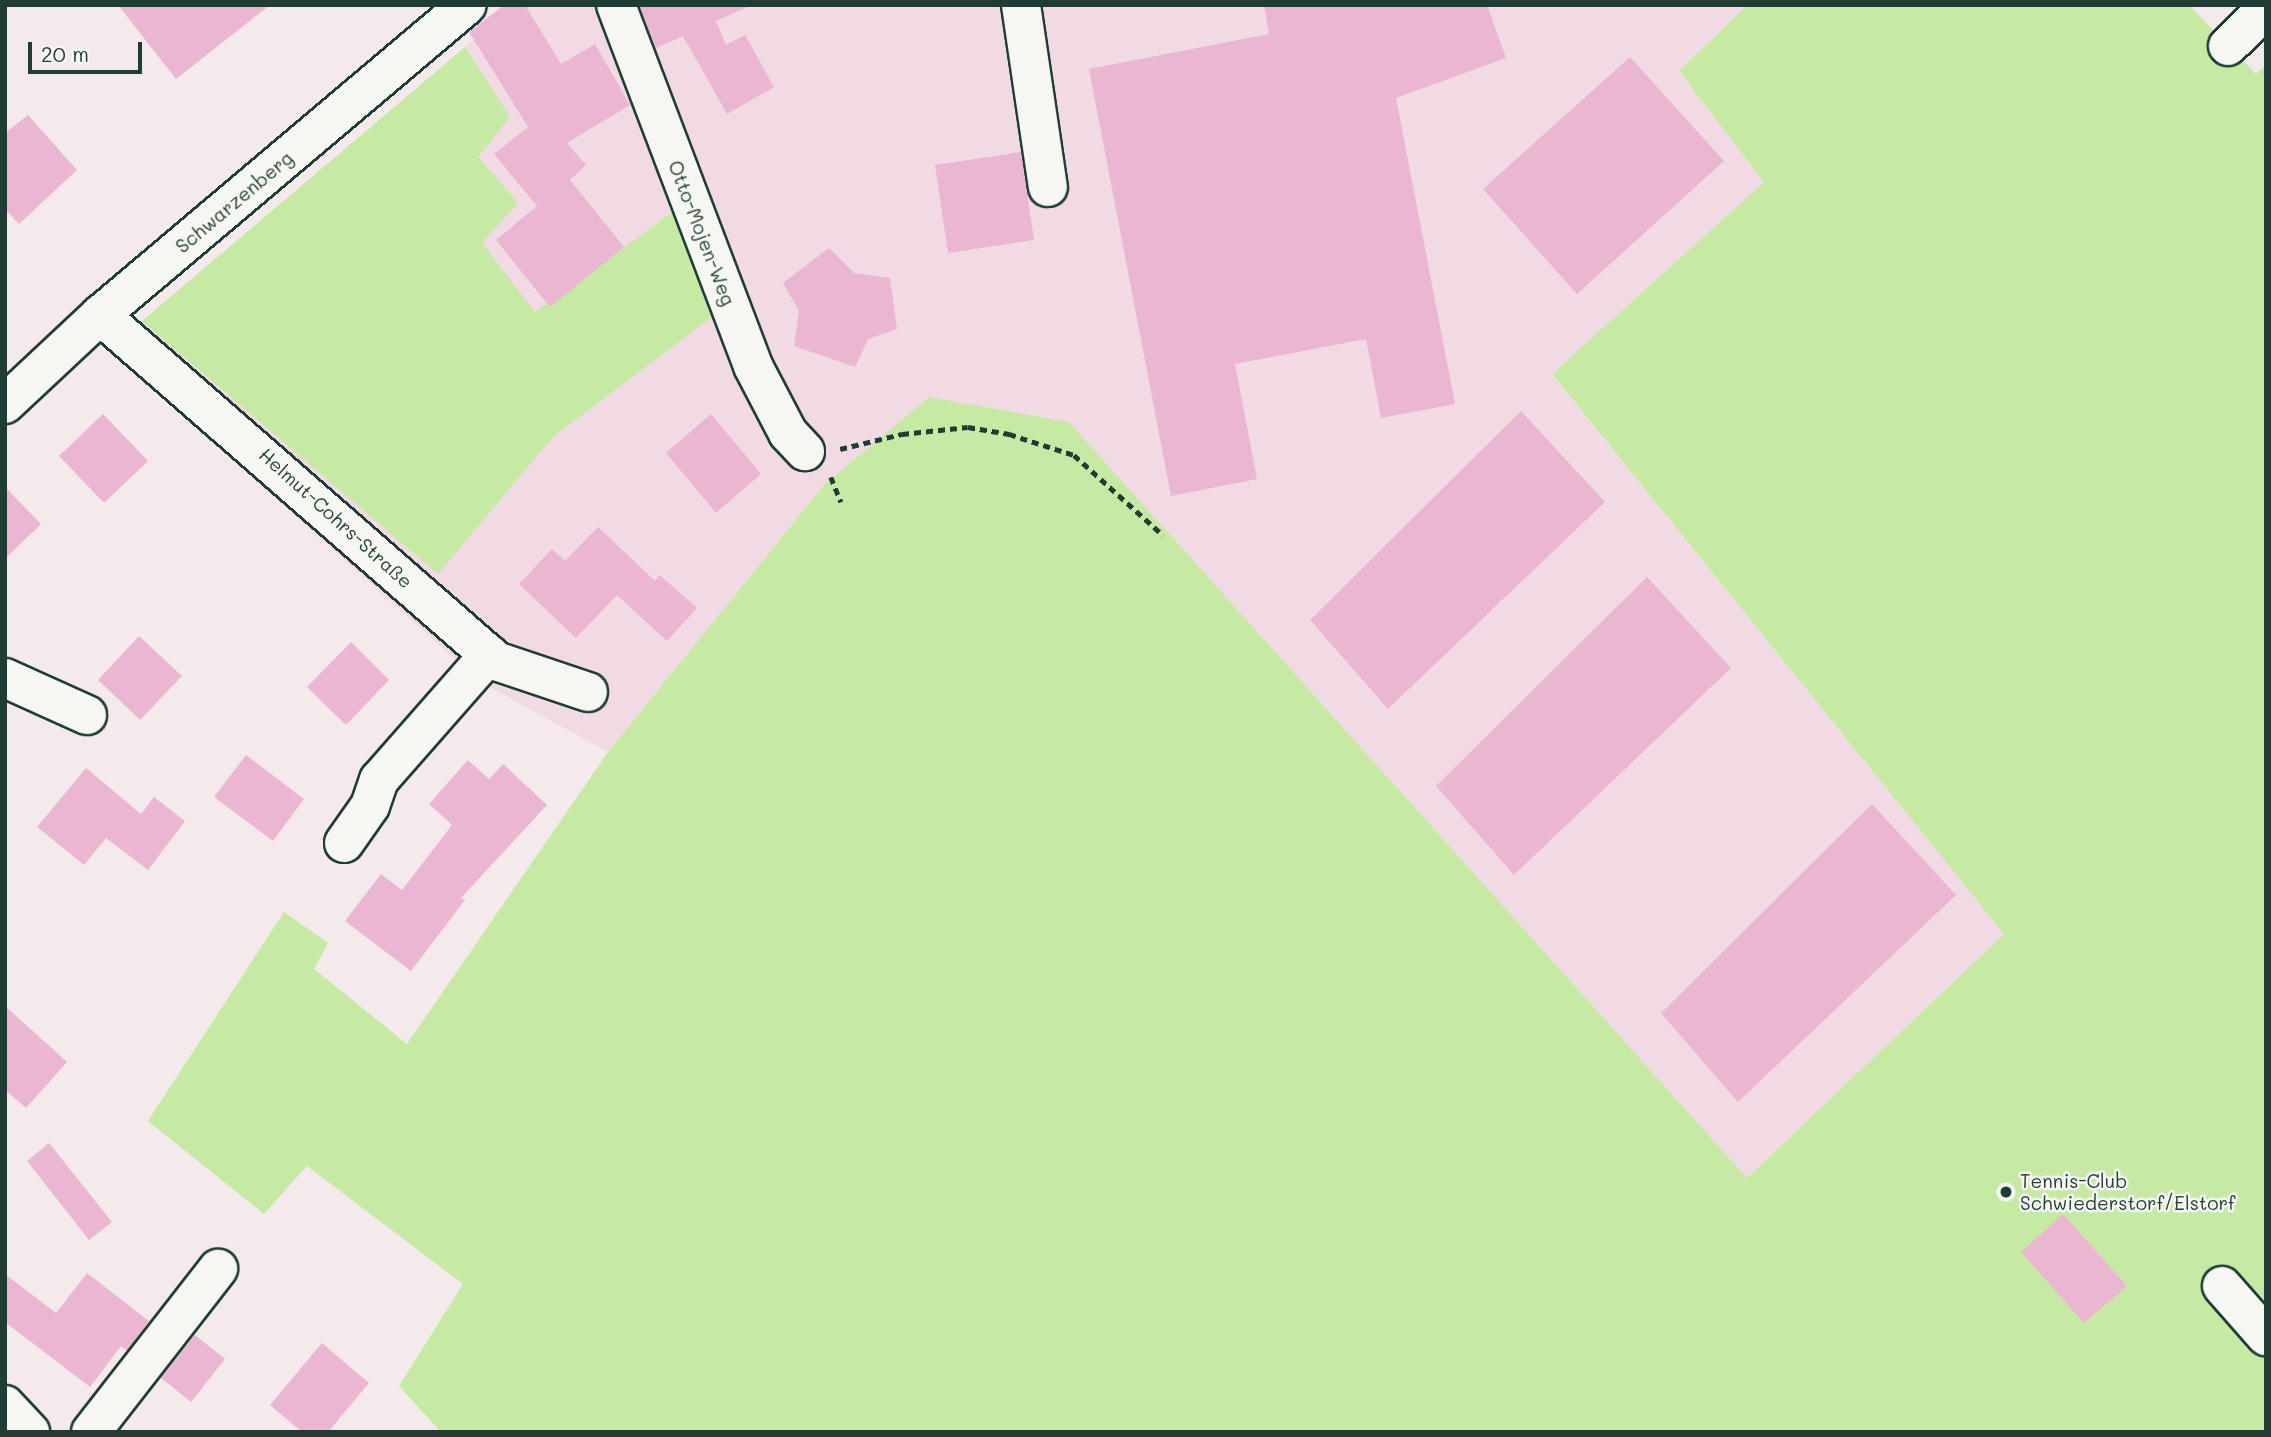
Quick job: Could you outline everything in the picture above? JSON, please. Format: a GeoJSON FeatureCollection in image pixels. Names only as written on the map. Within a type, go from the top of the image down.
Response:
{"type":"FeatureCollection","features":[{"type":"Feature","properties":{"kind":"street","name":"Otto-Mojen-Weg"},"geometry":{"type":"LineString","coordinates":[[616,5],[752,366],[788,433],[805,451]]}},
{"type":"Feature","properties":{"kind":"street"},"geometry":{"type":"LineString","coordinates":[[1021,5],[1048,187]]}},
{"type":"Feature","properties":{"kind":"street"},"geometry":{"type":"LineString","coordinates":[[2228,46],[2266,9]]}},
{"type":"Feature","properties":{"kind":"street","name":"Schwarzenberg"},"geometry":{"type":"LineString","coordinates":[[13,385],[100,314],[452,10]]}},
{"type":"Feature","properties":{"kind":"street","name":"Helmut-Cohrs-Straße"},"geometry":{"type":"LineString","coordinates":[[100,314],[489,656],[588,692]]}},
{"type":"Feature","properties":{"kind":"street"},"geometry":{"type":"LineString","coordinates":[[344,843],[370,806],[380,780],[489,656]]}},
{"type":"Feature","properties":{"kind":"street"},"geometry":{"type":"LineString","coordinates":[[5,678],[87,715]]}},
{"type":"Feature","properties":{"kind":"street"},"geometry":{"type":"LineString","coordinates":[[91,1432],[218,1269]]}},
{"type":"Feature","properties":{"kind":"street"},"geometry":{"type":"LineString","coordinates":[[2222,1286],[2266,1336]]}},
{"type":"Feature","properties":{"kind":"street"},"geometry":{"type":"LineString","coordinates":[[5,1405],[30,1432]]}},
{"type":"Feature","properties":{"kind":"path"},"geometry":{"type":"LineString","coordinates":[[805,451],[968,427],[1009,434],[1074,455],[1163,536]]}},
{"type":"Feature","properties":{"kind":"shaded area"},"geometry":{"type":"Polygon","coordinates":[[[515,5],[1747,5],[1679,71],[1764,182],[1552,375],[2004,934],[1747,1178],[1069,422],[824,485],[608,752],[482,683],[109,350],[515,5]]]}},
{"type":"Feature","properties":{"kind":"green space"},"geometry":{"type":"Polygon","coordinates":[[[1747,5],[2189,5],[2256,74],[2266,65],[2266,1432],[441,1432],[399,1386],[463,1284],[307,1166],[264,1214],[148,1121],[284,912],[328,943],[314,969],[407,1044],[608,752],[824,485],[929,397],[1069,422],[1747,1178],[2004,934],[1552,374],[1764,182],[1679,71],[1747,5]]]}},
{"type":"Feature","properties":{"kind":"green space"},"geometry":{"type":"Polygon","coordinates":[[[465,47],[510,117],[478,157],[518,203],[482,243],[535,312],[674,211],[716,314],[553,437],[438,574],[142,321],[465,47]]]}},
{"type":"Feature","properties":{"kind":"building"},"geometry":{"type":"Polygon","coordinates":[[[118,5],[270,5],[176,79],[118,5]]]}},
{"type":"Feature","properties":{"kind":"building"},"geometry":{"type":"Polygon","coordinates":[[[504,5],[525,5],[561,64],[595,44],[630,105],[567,143],[586,165],[570,180],[624,247],[550,307],[496,240],[537,206],[494,154],[528,127],[469,32],[504,5]]]}},
{"type":"Feature","properties":{"kind":"building"},"geometry":{"type":"Polygon","coordinates":[[[639,5],[752,5],[716,21],[726,45],[745,35],[774,87],[727,114],[683,36],[656,48],[639,5]]]}},
{"type":"Feature","properties":{"kind":"building"},"geometry":{"type":"Polygon","coordinates":[[[1264,5],[1487,5],[1506,58],[1396,98],[1455,404],[1381,418],[1366,339],[1235,364],[1257,479],[1171,496],[1089,69],[1269,34],[1264,5]]]}},
{"type":"Feature","properties":{"kind":"building"},"geometry":{"type":"Polygon","coordinates":[[[1630,57],[1724,161],[1577,294],[1483,189],[1630,57]]]}},
{"type":"Feature","properties":{"kind":"building"},"geometry":{"type":"Polygon","coordinates":[[[28,115],[77,170],[19,224],[5,209],[5,133],[28,115]]]}},
{"type":"Feature","properties":{"kind":"building"},"geometry":{"type":"Polygon","coordinates":[[[1021,152],[1034,240],[948,253],[935,165],[1021,152]]]}},
{"type":"Feature","properties":{"kind":"building"},"geometry":{"type":"Polygon","coordinates":[[[829,248],[854,273],[890,278],[897,329],[868,339],[855,367],[794,346],[799,311],[783,283],[829,248]]]}},
{"type":"Feature","properties":{"kind":"building"},"geometry":{"type":"Polygon","coordinates":[[[1521,411],[1605,502],[1388,709],[1310,620],[1521,411]]]}},
{"type":"Feature","properties":{"kind":"building"},"geometry":{"type":"Polygon","coordinates":[[[103,414],[148,461],[104,503],[59,456],[103,414]]]}},
{"type":"Feature","properties":{"kind":"building"},"geometry":{"type":"Polygon","coordinates":[[[711,414],[761,474],[716,513],[666,453],[711,414]]]}},
{"type":"Feature","properties":{"kind":"building"},"geometry":{"type":"Polygon","coordinates":[[[5,487],[41,524],[5,559],[5,487]]]}},
{"type":"Feature","properties":{"kind":"building"},"geometry":{"type":"Polygon","coordinates":[[[598,527],[655,581],[660,575],[697,608],[667,641],[617,595],[576,638],[519,584],[552,549],[565,561],[598,527]]]}},
{"type":"Feature","properties":{"kind":"building"},"geometry":{"type":"Polygon","coordinates":[[[1647,577],[1731,668],[1514,875],[1436,786],[1647,577]]]}},
{"type":"Feature","properties":{"kind":"building"},"geometry":{"type":"Polygon","coordinates":[[[139,636],[182,676],[140,720],[98,680],[139,636]]]}},
{"type":"Feature","properties":{"kind":"building"},"geometry":{"type":"Polygon","coordinates":[[[351,642],[389,680],[346,725],[307,687],[351,642]]]}},
{"type":"Feature","properties":{"kind":"building"},"geometry":{"type":"Polygon","coordinates":[[[246,755],[304,799],[273,841],[214,797],[246,755]]]}},
{"type":"Feature","properties":{"kind":"building"},"geometry":{"type":"Polygon","coordinates":[[[468,760],[489,779],[503,764],[547,805],[461,898],[465,900],[411,971],[345,921],[381,874],[402,890],[452,825],[429,804],[468,760]]]}},
{"type":"Feature","properties":{"kind":"building"},"geometry":{"type":"Polygon","coordinates":[[[86,768],[141,814],[154,797],[185,821],[148,870],[106,838],[84,865],[37,827],[86,768]]]}},
{"type":"Feature","properties":{"kind":"building"},"geometry":{"type":"Polygon","coordinates":[[[1872,804],[1956,895],[1738,1102],[1661,1013],[1872,804]]]}},
{"type":"Feature","properties":{"kind":"building"},"geometry":{"type":"Polygon","coordinates":[[[5,1006],[67,1062],[26,1108],[5,1090],[5,1006]]]}},
{"type":"Feature","properties":{"kind":"building"},"geometry":{"type":"Polygon","coordinates":[[[49,1143],[112,1222],[89,1240],[27,1161],[49,1143]]]}},
{"type":"Feature","properties":{"kind":"building","name":"Tennis-Club Schwiederstorf/Elstorf"},"geometry":{"type":"Polygon","coordinates":[[[2063,1214],[2127,1286],[2084,1323],[2021,1252],[2063,1214]]]}},
{"type":"Feature","properties":{"kind":"building"},"geometry":{"type":"Polygon","coordinates":[[[87,1273],[149,1321],[127,1351],[121,1346],[90,1387],[5,1322],[5,1274],[56,1313],[87,1273]]]}},
{"type":"Feature","properties":{"kind":"building"},"geometry":{"type":"Polygon","coordinates":[[[195,1335],[225,1359],[191,1402],[161,1378],[195,1335]]]}},
{"type":"Feature","properties":{"kind":"building"},"geometry":{"type":"Polygon","coordinates":[[[322,1343],[369,1383],[328,1432],[302,1432],[270,1405],[322,1343]]]}},
{"type":"Feature","properties":{"kind":"place","name":"Tennis-Club Schwiederstorf/Elstorf"},"geometry":{"type":"Point","coordinates":[2006,1192]}}]}
